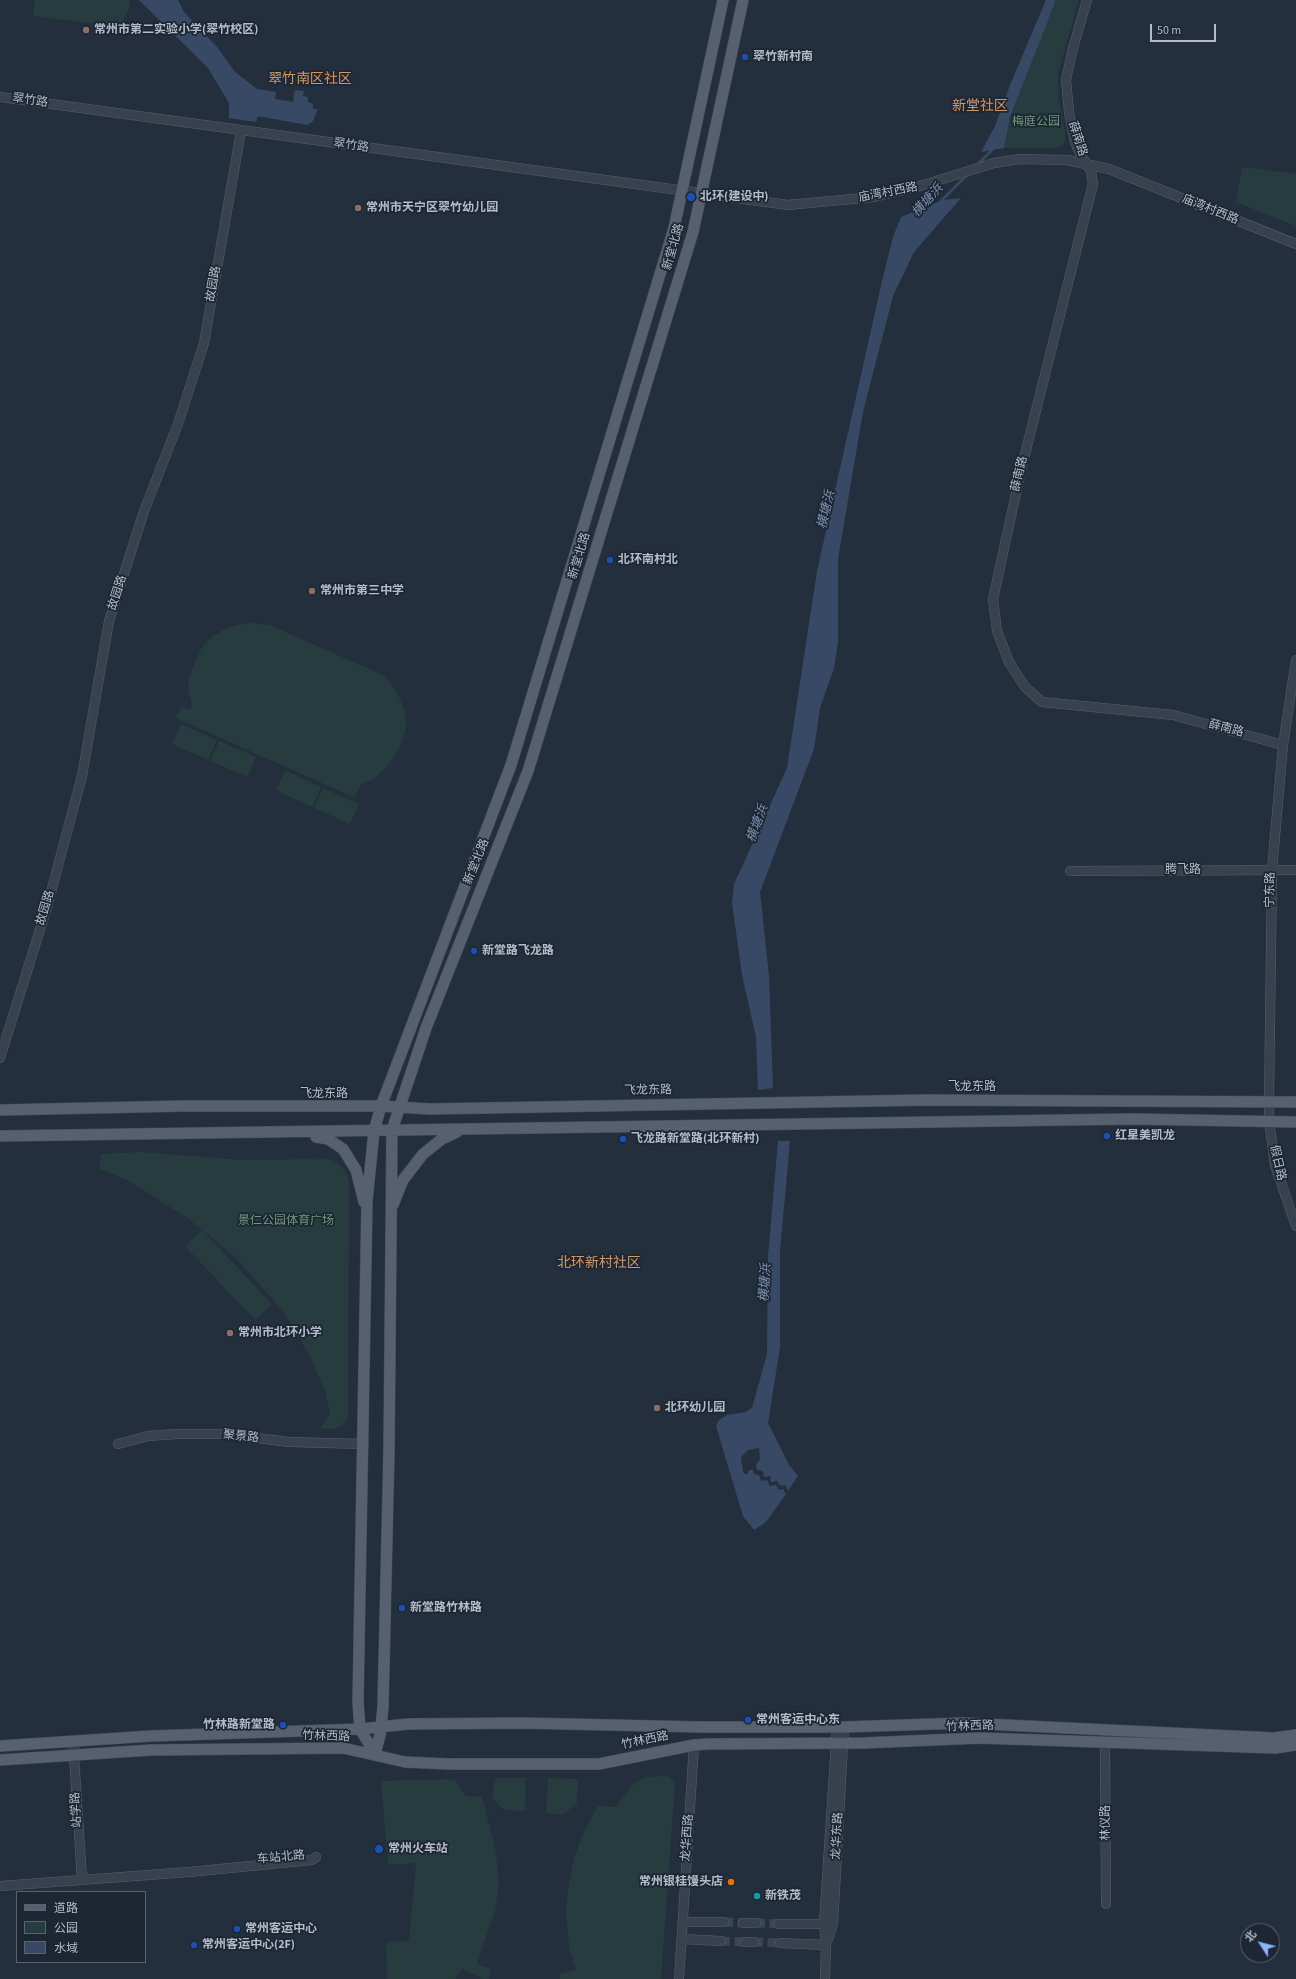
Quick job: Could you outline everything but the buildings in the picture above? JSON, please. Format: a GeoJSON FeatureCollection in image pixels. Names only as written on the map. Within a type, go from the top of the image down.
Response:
{"type":"FeatureCollection","features":[{"type":"Feature","properties":{"kind":"main road","name":"新堂北路"},"geometry":{"type":"LineString","coordinates":[[367,1213],[374,1131],[381,1106],[512,765],[674,228],[723,0]]}},
{"type":"Feature","properties":{"kind":"main road","name":"新堂北路"},"geometry":{"type":"LineString","coordinates":[[374,1754],[380,1731],[389,1450],[392,1130],[426,1028],[528,770],[693,232],[743,0]]}},
{"type":"Feature","properties":{"kind":"main road","name":"飞龙东路"},"geometry":{"type":"LineString","coordinates":[[0,1110],[183,1106],[381,1106],[430,1109],[927,1100],[1296,1102]]}},
{"type":"Feature","properties":{"kind":"main road"},"geometry":{"type":"LineString","coordinates":[[0,1136],[292,1133],[392,1130],[1132,1119],[1296,1122]]}},
{"type":"Feature","properties":{"kind":"main road"},"geometry":{"type":"LineString","coordinates":[[391,1212],[403,1180],[423,1154],[442,1139],[461,1130]]}},
{"type":"Feature","properties":{"kind":"main road"},"geometry":{"type":"LineString","coordinates":[[292,1133],[328,1139],[343,1149],[356,1170],[367,1213],[364,1444],[358,1702],[360,1729],[374,1754]]}},
{"type":"Feature","properties":{"kind":"main road","name":"竹林西路"},"geometry":{"type":"LineString","coordinates":[[0,1746],[151,1736],[360,1729],[380,1731],[408,1724],[840,1727],[964,1723],[1274,1738],[1296,1735]]}},
{"type":"Feature","properties":{"kind":"main road","name":"竹林西路"},"geometry":{"type":"LineString","coordinates":[[0,1760],[152,1750],[342,1748],[406,1762],[599,1764],[694,1745],[840,1743],[980,1738],[1275,1748],[1296,1745]]}},
{"type":"Feature","properties":{"kind":"street","name":"薛南路"},"geometry":{"type":"LineString","coordinates":[[1087,0],[1073,48],[1066,80],[1069,112],[1075,142],[1091,171],[1093,184],[1021,470],[1004,545],[993,599],[997,631],[1009,662],[1025,687],[1042,702],[1173,715],[1283,744]]}},
{"type":"Feature","properties":{"kind":"street","name":"翠竹路"},"geometry":{"type":"LineString","coordinates":[[0,97],[701,194]]}},
{"type":"Feature","properties":{"kind":"street","name":"故园路"},"geometry":{"type":"LineString","coordinates":[[0,1058],[47,907],[82,776],[109,621],[144,511],[178,424],[204,343],[241,130]]}},
{"type":"Feature","properties":{"kind":"street","name":"庙湾村西路"},"geometry":{"type":"LineString","coordinates":[[701,194],[788,205],[830,202],[874,197],[917,187],[994,164],[1028,159],[1067,160],[1109,169],[1296,244]]}},
{"type":"Feature","properties":{"kind":"street","name":"宁东路"},"geometry":{"type":"LineString","coordinates":[[1269,1121],[1272,870],[1283,744],[1296,660]]}},
{"type":"Feature","properties":{"kind":"street","name":"腾飞路"},"geometry":{"type":"LineString","coordinates":[[1070,871],[1296,870]]}},
{"type":"Feature","properties":{"kind":"street","name":"假日路"},"geometry":{"type":"LineString","coordinates":[[1269,1121],[1275,1165],[1296,1226]]}},
{"type":"Feature","properties":{"kind":"street","name":"聚景路"},"geometry":{"type":"LineString","coordinates":[[118,1444],[148,1436],[177,1434],[225,1434],[289,1442],[364,1444]]}},
{"type":"Feature","properties":{"kind":"street","name":"龙华东路"},"geometry":{"type":"LineString","coordinates":[[825,1979],[840,1727]]}},
{"type":"Feature","properties":{"kind":"street","name":"站学路"},"geometry":{"type":"LineString","coordinates":[[73,1741],[82,1877]]}},
{"type":"Feature","properties":{"kind":"street","name":"林仪路"},"geometry":{"type":"LineString","coordinates":[[1105,1742],[1106,1904]]}},
{"type":"Feature","properties":{"kind":"street","name":"龙华西路"},"geometry":{"type":"LineString","coordinates":[[679,1979],[684,1922],[694,1745]]}},
{"type":"Feature","properties":{"kind":"street","name":"车站北路"},"geometry":{"type":"LineString","coordinates":[[0,1886],[82,1877],[312,1860],[316,1857],[314,1855],[229,1865]]}},
{"type":"Feature","properties":{"kind":"street","name":"车站北路"},"geometry":{"type":"LineString","coordinates":[[0,1880],[82,1877]]}},
{"type":"Feature","properties":{"kind":"street"},"geometry":{"type":"LineString","coordinates":[[684,1922],[724,1922]]}},
{"type":"Feature","properties":{"kind":"street"},"geometry":{"type":"LineString","coordinates":[[743,1923],[756,1923]]}},
{"type":"Feature","properties":{"kind":"street"},"geometry":{"type":"LineString","coordinates":[[778,1924],[829,1924]]}},
{"type":"Feature","properties":{"kind":"street"},"geometry":{"type":"LineString","coordinates":[[682,1939],[720,1941]]}},
{"type":"Feature","properties":{"kind":"street"},"geometry":{"type":"LineString","coordinates":[[744,1942],[754,1942]]}},
{"type":"Feature","properties":{"kind":"street"},"geometry":{"type":"LineString","coordinates":[[780,1943],[826,1945]]}},
{"type":"Feature","properties":{"kind":"green space"},"geometry":{"type":"Polygon","coordinates":[[[35,0],[130,0],[129,10],[122,22],[145,25],[145,30],[33,16],[35,0]]]}},
{"type":"Feature","properties":{"kind":"green space","name":"梅庭公园"},"geometry":{"type":"Polygon","coordinates":[[[1056,0],[1079,0],[1058,73],[1059,101],[1066,136],[1064,143],[1059,147],[1054,148],[1004,148],[1010,117],[1056,0]]]}},
{"type":"Feature","properties":{"kind":"green space"},"geometry":{"type":"Polygon","coordinates":[[[1242,167],[1296,174],[1296,226],[1236,202],[1242,167]]]}},
{"type":"Feature","properties":{"kind":"green space"},"geometry":{"type":"Polygon","coordinates":[[[254,623],[272,626],[383,675],[392,685],[399,697],[405,712],[406,727],[402,742],[395,756],[385,769],[373,779],[361,784],[355,798],[176,718],[181,707],[190,710],[192,705],[188,689],[189,677],[201,649],[209,639],[223,630],[237,625],[254,623]]]}},
{"type":"Feature","properties":{"kind":"green space"},"geometry":{"type":"Polygon","coordinates":[[[181,724],[217,740],[208,760],[172,744],[181,724]]]}},
{"type":"Feature","properties":{"kind":"green space"},"geometry":{"type":"Polygon","coordinates":[[[219,741],[256,757],[247,777],[210,761],[219,741]]]}},
{"type":"Feature","properties":{"kind":"green space"},"geometry":{"type":"Polygon","coordinates":[[[285,770],[321,787],[312,807],[276,790],[285,770]]]}},
{"type":"Feature","properties":{"kind":"green space"},"geometry":{"type":"Polygon","coordinates":[[[323,788],[359,804],[350,824],[314,808],[323,788]]]}},
{"type":"Feature","properties":{"kind":"green space","name":"景仁公园体育广场"},"geometry":{"type":"Polygon","coordinates":[[[141,1152],[241,1160],[331,1159],[339,1164],[347,1173],[349,1183],[348,1418],[342,1425],[334,1429],[320,1428],[330,1414],[326,1394],[310,1356],[283,1311],[234,1256],[186,1217],[127,1180],[99,1169],[101,1154],[141,1152]]]}},
{"type":"Feature","properties":{"kind":"green space"},"geometry":{"type":"Polygon","coordinates":[[[202,1230],[272,1304],[255,1320],[185,1246],[202,1230]]]}},
{"type":"Feature","properties":{"kind":"green space"},"geometry":{"type":"Polygon","coordinates":[[[668,1776],[675,1783],[661,1979],[560,1979],[560,1974],[576,1970],[569,1947],[566,1915],[568,1888],[574,1859],[584,1831],[598,1806],[615,1807],[633,1785],[644,1777],[668,1776]]]}},
{"type":"Feature","properties":{"kind":"green space"},"geometry":{"type":"Polygon","coordinates":[[[495,1778],[526,1778],[525,1811],[505,1810],[499,1806],[492,1798],[495,1778]]]}},
{"type":"Feature","properties":{"kind":"green space"},"geometry":{"type":"Polygon","coordinates":[[[548,1778],[578,1779],[577,1803],[563,1815],[546,1813],[548,1778]]]}},
{"type":"Feature","properties":{"kind":"green space"},"geometry":{"type":"Polygon","coordinates":[[[454,1779],[466,1796],[482,1797],[496,1853],[499,1882],[495,1911],[477,1964],[491,1969],[489,1979],[485,1979],[462,1969],[455,1979],[387,1979],[386,1942],[409,1941],[416,1863],[388,1865],[381,1781],[454,1779]]]}},
{"type":"Feature","properties":{"kind":"water"},"geometry":{"type":"Polygon","coordinates":[[[139,0],[178,0],[184,12],[217,47],[235,72],[257,89],[276,92],[275,99],[293,102],[295,90],[304,91],[303,96],[308,97],[308,102],[313,104],[313,109],[318,109],[313,121],[307,125],[258,116],[256,122],[229,118],[229,103],[208,68],[139,0]]]}},
{"type":"Feature","properties":{"kind":"water"},"geometry":{"type":"Polygon","coordinates":[[[1046,0],[1056,0],[1010,117],[1004,148],[981,152],[995,126],[1010,85],[1046,0]]]}},
{"type":"Feature","properties":{"kind":"water"},"geometry":{"type":"Polygon","coordinates":[[[961,198],[914,252],[893,296],[863,412],[838,559],[838,642],[834,668],[820,708],[814,749],[760,892],[769,976],[773,1088],[758,1090],[756,1037],[742,975],[732,903],[734,884],[787,768],[817,571],[893,237],[901,217],[943,200],[961,198]]]}},
{"type":"Feature","properties":{"kind":"water"},"geometry":{"type":"Polygon","coordinates":[[[778,1141],[790,1141],[780,1251],[780,1347],[768,1423],[789,1465],[798,1476],[788,1491],[785,1485],[780,1486],[777,1481],[771,1482],[770,1476],[764,1477],[763,1471],[757,1470],[756,1465],[760,1459],[759,1448],[748,1450],[741,1457],[743,1472],[747,1475],[749,1470],[753,1470],[754,1474],[759,1475],[761,1481],[767,1480],[770,1486],[776,1485],[779,1490],[783,1489],[786,1494],[766,1522],[754,1530],[743,1516],[716,1426],[719,1420],[727,1415],[746,1412],[752,1408],[767,1354],[768,1256],[778,1141]]]}},
{"type":"Feature","properties":{"kind":"waterway","name":"横塘浜"},"geometry":{"type":"LineString","coordinates":[[978,164],[994,148]]}},
{"type":"Feature","properties":{"kind":"waterway","name":"横塘浜"},"geometry":{"type":"LineString","coordinates":[[940,202],[967,175]]}},
{"type":"Feature","properties":{"kind":"tunnel"},"geometry":{"type":"LineString","coordinates":[[724,1922],[743,1923]]}},
{"type":"Feature","properties":{"kind":"tunnel"},"geometry":{"type":"LineString","coordinates":[[756,1923],[778,1924]]}},
{"type":"Feature","properties":{"kind":"tunnel"},"geometry":{"type":"LineString","coordinates":[[721,1941],[744,1942]]}},
{"type":"Feature","properties":{"kind":"tunnel"},"geometry":{"type":"LineString","coordinates":[[754,1942],[780,1943]]}},
{"type":"Feature","properties":{"kind":"place","name":"常州市第二实验小学(翠竹校区)"},"geometry":{"type":"Point","coordinates":[86,30]}},
{"type":"Feature","properties":{"kind":"place","name":"翠竹新村南"},"geometry":{"type":"Point","coordinates":[745,57]}},
{"type":"Feature","properties":{"kind":"place","name":"北环(建设中)"},"geometry":{"type":"Point","coordinates":[691,197]}},
{"type":"Feature","properties":{"kind":"place","name":"常州市天宁区翠竹幼儿园"},"geometry":{"type":"Point","coordinates":[358,208]}},
{"type":"Feature","properties":{"kind":"place","name":"北环南村北"},"geometry":{"type":"Point","coordinates":[610,560]}},
{"type":"Feature","properties":{"kind":"place","name":"常州市第三中学"},"geometry":{"type":"Point","coordinates":[312,591]}},
{"type":"Feature","properties":{"kind":"place","name":"新堂路飞龙路"},"geometry":{"type":"Point","coordinates":[474,951]}},
{"type":"Feature","properties":{"kind":"place","name":"红星美凯龙"},"geometry":{"type":"Point","coordinates":[1107,1136]}},
{"type":"Feature","properties":{"kind":"place","name":"飞龙路新堂路(北环新村)"},"geometry":{"type":"Point","coordinates":[623,1139]}},
{"type":"Feature","properties":{"kind":"place","name":"常州市北环小学"},"geometry":{"type":"Point","coordinates":[230,1333]}},
{"type":"Feature","properties":{"kind":"place","name":"北环幼儿园"},"geometry":{"type":"Point","coordinates":[657,1408]}},
{"type":"Feature","properties":{"kind":"place","name":"新堂路竹林路"},"geometry":{"type":"Point","coordinates":[402,1608]}},
{"type":"Feature","properties":{"kind":"place","name":"常州客运中心东"},"geometry":{"type":"Point","coordinates":[748,1720]}},
{"type":"Feature","properties":{"kind":"place","name":"竹林路新堂路"},"geometry":{"type":"Point","coordinates":[283,1725]}},
{"type":"Feature","properties":{"kind":"place","name":"常州火车站"},"geometry":{"type":"Point","coordinates":[379,1849]}},
{"type":"Feature","properties":{"kind":"place","name":"常州银桂馒头店"},"geometry":{"type":"Point","coordinates":[731,1882]}},
{"type":"Feature","properties":{"kind":"place","name":"新铁茂"},"geometry":{"type":"Point","coordinates":[757,1896]}},
{"type":"Feature","properties":{"kind":"place","name":"常州客运中心"},"geometry":{"type":"Point","coordinates":[237,1929]}},
{"type":"Feature","properties":{"kind":"place","name":"常州客运中心(2F)"},"geometry":{"type":"Point","coordinates":[194,1945]}},
{"type":"Feature","properties":{"kind":"district","name":"翠竹南区社区"},"geometry":{"type":"Point","coordinates":[310,80]}},
{"type":"Feature","properties":{"kind":"district","name":"新堂社区"},"geometry":{"type":"Point","coordinates":[980,107]}},
{"type":"Feature","properties":{"kind":"district","name":"北环新村社区"},"geometry":{"type":"Point","coordinates":[599,1264]}}]}
